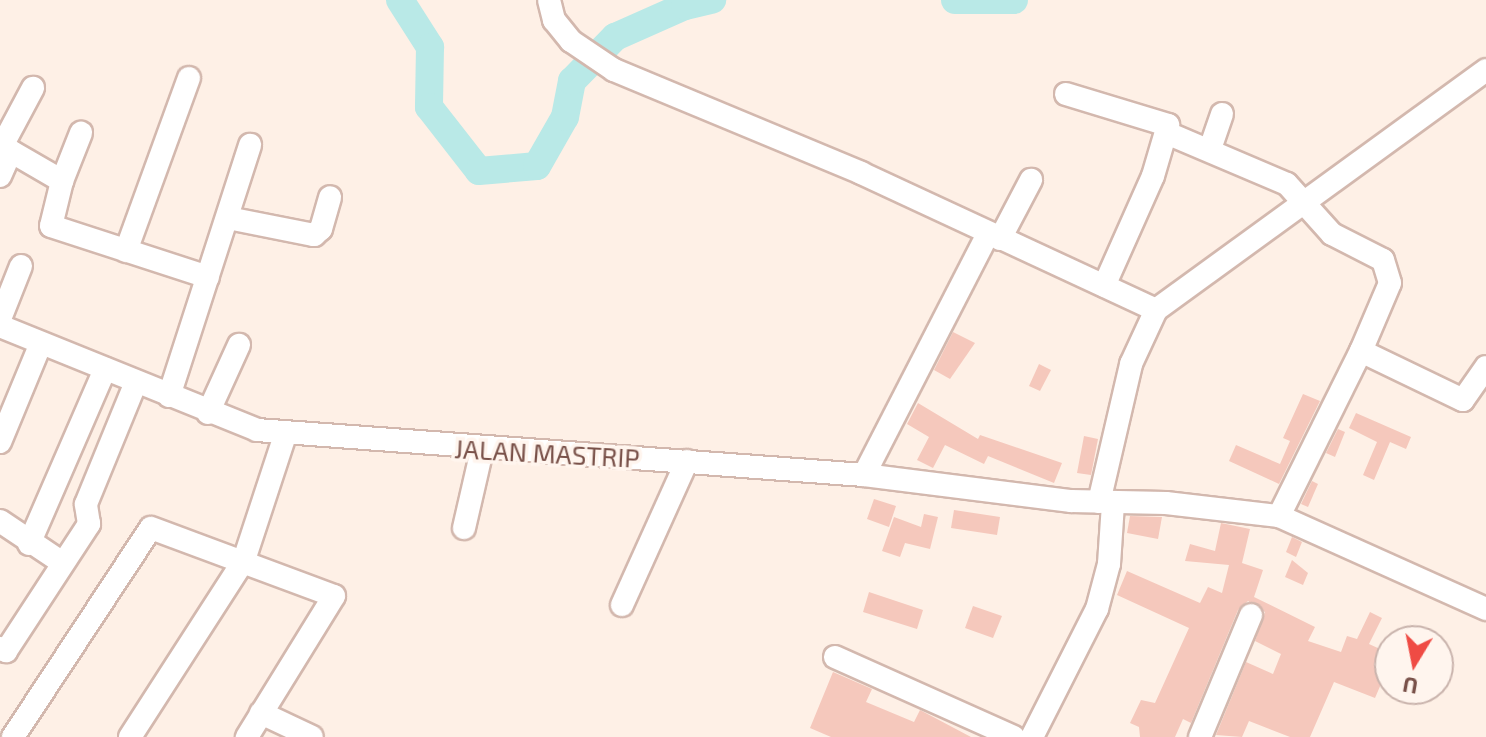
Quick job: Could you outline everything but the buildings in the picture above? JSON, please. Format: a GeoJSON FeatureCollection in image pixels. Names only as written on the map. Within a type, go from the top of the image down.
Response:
{"type":"FeatureCollection","features":[{"type":"Feature","properties":{"kind":"street"},"geometry":{"type":"LineString","coordinates":[[549,0],[554,20],[571,41],[614,70],[861,173],[1156,310]]}},
{"type":"Feature","properties":{"kind":"street"},"geometry":{"type":"LineString","coordinates":[[1032,737],[1097,609],[1109,564],[1106,503],[1131,364],[1156,310],[1305,207],[1486,70]]}},
{"type":"Feature","properties":{"kind":"street"},"geometry":{"type":"LineString","coordinates":[[126,251],[189,78]]}},
{"type":"Feature","properties":{"kind":"street"},"geometry":{"type":"LineString","coordinates":[[0,176],[4,147],[33,88]]}},
{"type":"Feature","properties":{"kind":"street"},"geometry":{"type":"LineString","coordinates":[[1066,94],[1165,121],[1167,133],[1104,286]]}},
{"type":"Feature","properties":{"kind":"street"},"geometry":{"type":"LineString","coordinates":[[1210,149],[1222,114]]}},
{"type":"Feature","properties":{"kind":"street"},"geometry":{"type":"LineString","coordinates":[[81,133],[62,181],[51,226],[208,277]]}},
{"type":"Feature","properties":{"kind":"street"},"geometry":{"type":"LineString","coordinates":[[1167,133],[1278,179],[1332,234],[1383,260],[1390,271],[1390,283],[1361,351],[1279,516]]}},
{"type":"Feature","properties":{"kind":"street"},"geometry":{"type":"LineString","coordinates":[[169,396],[250,145]]}},
{"type":"Feature","properties":{"kind":"street"},"geometry":{"type":"LineString","coordinates":[[4,147],[62,181]]}},
{"type":"Feature","properties":{"kind":"street"},"geometry":{"type":"LineString","coordinates":[[864,475],[994,236],[1031,180]]}},
{"type":"Feature","properties":{"kind":"street"},"geometry":{"type":"LineString","coordinates":[[228,218],[314,235],[321,229],[330,197]]}},
{"type":"Feature","properties":{"kind":"street"},"geometry":{"type":"LineString","coordinates":[[0,319],[21,266]]}},
{"type":"Feature","properties":{"kind":"street","name":"JALAN MASTRIP"},"geometry":{"type":"LineString","coordinates":[[0,326],[208,413],[285,435],[864,475],[1106,503],[1279,516],[1486,609]]}},
{"type":"Feature","properties":{"kind":"street"},"geometry":{"type":"LineString","coordinates":[[0,442],[41,343]]}},
{"type":"Feature","properties":{"kind":"street"},"geometry":{"type":"LineString","coordinates":[[208,413],[239,345]]}},
{"type":"Feature","properties":{"kind":"street"},"geometry":{"type":"LineString","coordinates":[[1361,351],[1463,400],[1486,367]]}},
{"type":"Feature","properties":{"kind":"street"},"geometry":{"type":"LineString","coordinates":[[29,544],[105,369]]}},
{"type":"Feature","properties":{"kind":"street"},"geometry":{"type":"LineString","coordinates":[[2,653],[89,524],[86,504],[136,382]]}},
{"type":"Feature","properties":{"kind":"street"},"geometry":{"type":"LineString","coordinates":[[130,737],[244,560],[285,435]]}},
{"type":"Feature","properties":{"kind":"street"},"geometry":{"type":"LineString","coordinates":[[464,528],[482,450]]}},
{"type":"Feature","properties":{"kind":"street"},"geometry":{"type":"LineString","coordinates":[[622,605],[687,461]]}},
{"type":"Feature","properties":{"kind":"street"},"geometry":{"type":"LineString","coordinates":[[0,521],[29,544],[61,562]]}},
{"type":"Feature","properties":{"kind":"street"},"geometry":{"type":"LineString","coordinates":[[13,737],[147,530],[244,560],[330,592],[335,599],[247,737]]}},
{"type":"Feature","properties":{"kind":"street"},"geometry":{"type":"LineString","coordinates":[[1200,737],[1251,615]]}},
{"type":"Feature","properties":{"kind":"street"},"geometry":{"type":"LineString","coordinates":[[835,657],[1014,737]]}},
{"type":"Feature","properties":{"kind":"street"},"geometry":{"type":"LineString","coordinates":[[261,713],[312,737]]}},
{"type":"Feature","properties":{"kind":"waterway"},"geometry":{"type":"LineString","coordinates":[[400,0],[430,47],[429,107],[479,171],[537,166],[565,117],[572,81],[615,37],[685,6],[712,0]]}},
{"type":"Feature","properties":{"kind":"waterway"},"geometry":{"type":"LineString","coordinates":[[955,0],[1014,0]]}}]}
